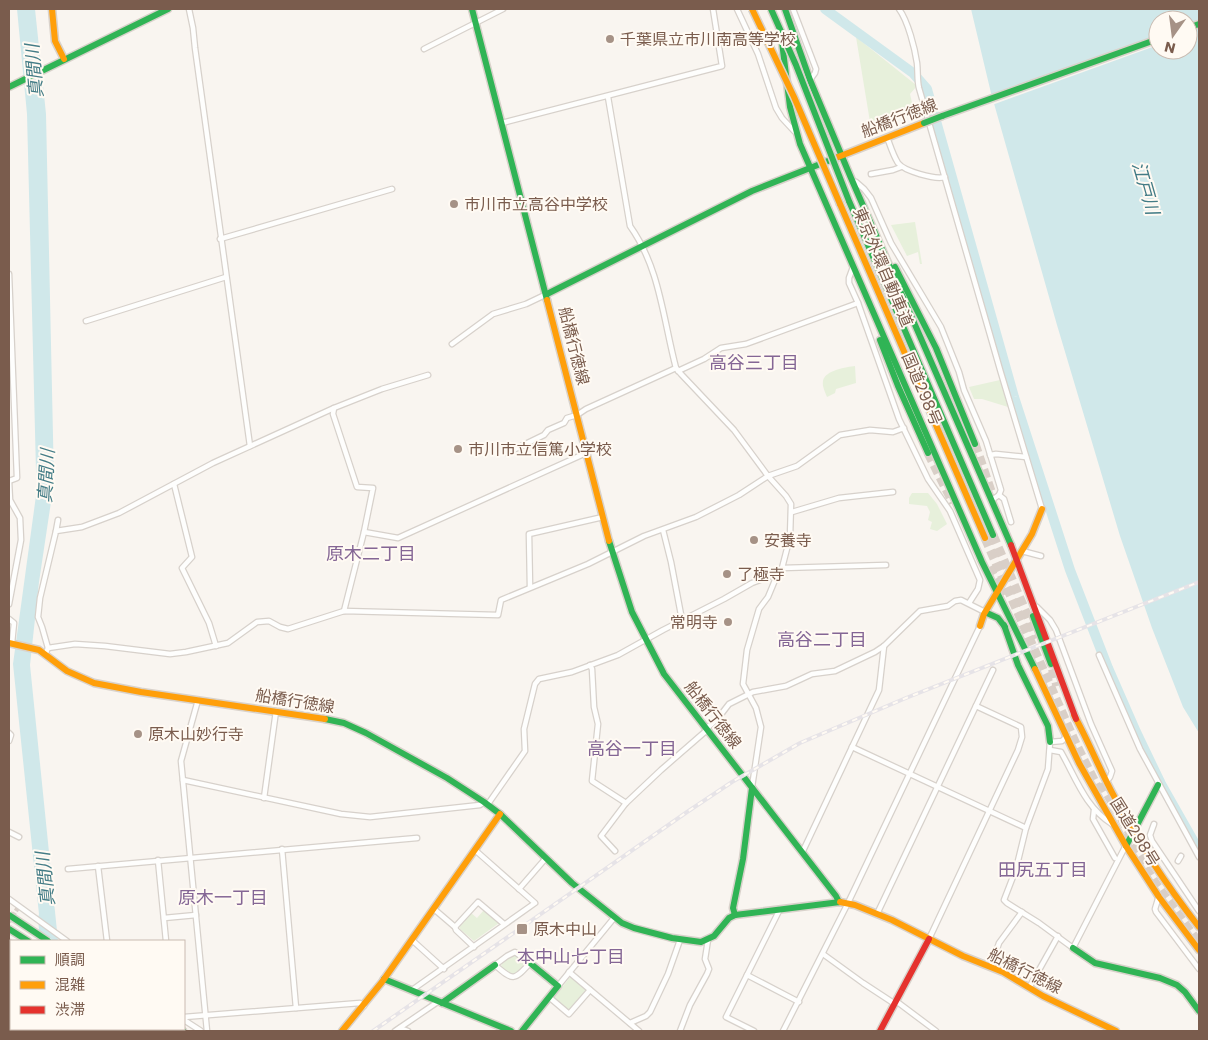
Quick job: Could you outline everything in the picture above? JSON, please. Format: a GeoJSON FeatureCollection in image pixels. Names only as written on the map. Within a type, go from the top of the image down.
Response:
{"type":"FeatureCollection","features":[{"type":"Feature","properties":{"kind":"main road"},"geometry":{"type":"LineString","coordinates":[[52,9],[55,41],[64,59]]}},
{"type":"Feature","properties":{"kind":"main road"},"geometry":{"type":"LineString","coordinates":[[9,87],[168,9]]}},
{"type":"Feature","properties":{"kind":"main road"},"geometry":{"type":"LineString","coordinates":[[472,9],[547,294]]}},
{"type":"Feature","properties":{"kind":"main road","name":"東京外環自動車道"},"geometry":{"type":"LineString","coordinates":[[752,9],[794,97],[986,538]]}},
{"type":"Feature","properties":{"kind":"main road","name":"国道298号"},"geometry":{"type":"LineString","coordinates":[[773,9],[783,47],[790,107],[797,134],[853,267],[998,592]]}},
{"type":"Feature","properties":{"kind":"main road","name":"東京外環自動車道"},"geometry":{"type":"LineString","coordinates":[[773,9],[896,314],[993,535]]}},
{"type":"Feature","properties":{"kind":"main road","name":"国道298号"},"geometry":{"type":"LineString","coordinates":[[785,9],[810,80],[841,155],[1001,524],[1044,649],[1067,701],[1106,782],[1134,832],[1199,927]]}},
{"type":"Feature","properties":{"kind":"main road","name":"船橋行徳線"},"geometry":{"type":"LineString","coordinates":[[839,902],[664,674],[645,640],[625,595],[612,552],[547,294],[752,191],[942,116],[1148,43]]}},
{"type":"Feature","properties":{"kind":"main road"},"geometry":{"type":"LineString","coordinates":[[875,233],[914,303],[936,348],[975,444]]}},
{"type":"Feature","properties":{"kind":"main road"},"geometry":{"type":"LineString","coordinates":[[866,294],[889,364],[928,452]]}},
{"type":"Feature","properties":{"kind":"main road"},"geometry":{"type":"LineString","coordinates":[[980,626],[986,612],[1032,534],[1042,509]]}},
{"type":"Feature","properties":{"kind":"main road","name":"国道298号"},"geometry":{"type":"LineString","coordinates":[[979,552],[985,568],[1033,654],[1079,763],[1126,846],[1159,897],[1199,950]]}},
{"type":"Feature","properties":{"kind":"main road","name":"国道298号"},"geometry":{"type":"LineString","coordinates":[[1015,562],[1034,604],[1076,719]]}},
{"type":"Feature","properties":{"kind":"main road"},"geometry":{"type":"LineString","coordinates":[[986,612],[998,618],[1016,647],[1026,679],[1048,726],[1050,742]]}},
{"type":"Feature","properties":{"kind":"main road","name":"船橋行徳線"},"geometry":{"type":"LineString","coordinates":[[12,643],[47,651],[67,671],[85,680],[121,688],[325,719],[348,725],[447,778],[486,803],[572,883],[614,918],[634,928],[680,940],[701,942],[708,940]]}},
{"type":"Feature","properties":{"kind":"main road"},"geometry":{"type":"LineString","coordinates":[[1126,846],[1158,785]]}},
{"type":"Feature","properties":{"kind":"main road"},"geometry":{"type":"LineString","coordinates":[[708,940],[729,918],[735,915],[734,908],[743,859],[752,788]]}},
{"type":"Feature","properties":{"kind":"main road"},"geometry":{"type":"LineString","coordinates":[[342,1031],[384,979],[500,814]]}},
{"type":"Feature","properties":{"kind":"main road","name":"船橋行徳線"},"geometry":{"type":"LineString","coordinates":[[735,915],[839,902],[848,903],[877,914],[1003,972],[1043,996],[1116,1031]]}},
{"type":"Feature","properties":{"kind":"main road"},"geometry":{"type":"LineString","coordinates":[[9,915],[46,940]]}},
{"type":"Feature","properties":{"kind":"main road"},"geometry":{"type":"LineString","coordinates":[[9,928],[26,940]]}},
{"type":"Feature","properties":{"kind":"main road"},"geometry":{"type":"LineString","coordinates":[[9,933],[25,940]]}},
{"type":"Feature","properties":{"kind":"main road"},"geometry":{"type":"LineString","coordinates":[[880,1031],[929,939]]}},
{"type":"Feature","properties":{"kind":"main road"},"geometry":{"type":"LineString","coordinates":[[1073,948],[1095,963],[1160,978],[1177,985],[1185,992],[1199,1011]]}},
{"type":"Feature","properties":{"kind":"main road"},"geometry":{"type":"LineString","coordinates":[[522,1031],[558,986],[530,963]]}},
{"type":"Feature","properties":{"kind":"main road"},"geometry":{"type":"LineString","coordinates":[[440,1002],[495,965]]}},
{"type":"Feature","properties":{"kind":"main road"},"geometry":{"type":"LineString","coordinates":[[384,979],[510,1031]]}},
{"type":"Feature","properties":{"kind":"street"},"geometry":{"type":"LineString","coordinates":[[189,9],[250,446]]}},
{"type":"Feature","properties":{"kind":"street"},"geometry":{"type":"LineString","coordinates":[[424,49],[503,9]]}},
{"type":"Feature","properties":{"kind":"street"},"geometry":{"type":"LineString","coordinates":[[502,123],[722,66],[714,9]]}},
{"type":"Feature","properties":{"kind":"street"},"geometry":{"type":"LineString","coordinates":[[737,9],[758,54],[776,108],[782,118],[797,134]]}},
{"type":"Feature","properties":{"kind":"street"},"geometry":{"type":"LineString","coordinates":[[899,9],[906,26],[917,69],[918,84],[1042,509]]}},
{"type":"Feature","properties":{"kind":"street"},"geometry":{"type":"LineString","coordinates":[[794,11],[816,69],[816,73],[810,80]]}},
{"type":"Feature","properties":{"kind":"street"},"geometry":{"type":"LineString","coordinates":[[608,97],[630,226],[642,245],[655,278],[677,369],[726,420],[791,504],[790,537],[782,568],[778,572],[768,597],[759,609],[749,642],[743,684],[756,708],[761,727],[752,788]]}},
{"type":"Feature","properties":{"kind":"street"},"geometry":{"type":"LineString","coordinates":[[887,137],[896,160],[901,166],[936,178],[945,177]]}},
{"type":"Feature","properties":{"kind":"street"},"geometry":{"type":"LineString","coordinates":[[871,174],[893,170],[901,166]]}},
{"type":"Feature","properties":{"kind":"street"},"geometry":{"type":"LineString","coordinates":[[851,178],[871,198],[891,243],[940,324],[979,425],[1001,490],[1000,495],[991,501]]}},
{"type":"Feature","properties":{"kind":"street"},"geometry":{"type":"LineString","coordinates":[[220,239],[392,189]]}},
{"type":"Feature","properties":{"kind":"street"},"geometry":{"type":"LineString","coordinates":[[853,267],[848,280],[904,428],[928,478],[950,511],[974,566],[980,584],[969,603]]}},
{"type":"Feature","properties":{"kind":"street"},"geometry":{"type":"LineString","coordinates":[[9,274],[17,478],[9,481],[10,500],[20,518],[21,540],[9,604]]}},
{"type":"Feature","properties":{"kind":"street"},"geometry":{"type":"LineString","coordinates":[[86,321],[226,277]]}},
{"type":"Feature","properties":{"kind":"street"},"geometry":{"type":"LineString","coordinates":[[452,344],[493,314],[526,304],[547,294]]}},
{"type":"Feature","properties":{"kind":"street"},"geometry":{"type":"LineString","coordinates":[[507,453],[544,435],[548,430],[564,423],[567,418],[577,415],[595,404],[704,359],[720,348],[746,344],[858,303]]}},
{"type":"Feature","properties":{"kind":"street"},"geometry":{"type":"LineString","coordinates":[[56,531],[69,530],[119,513],[213,463],[334,408],[376,393],[382,389],[428,375]]}},
{"type":"Feature","properties":{"kind":"street"},"geometry":{"type":"LineString","coordinates":[[334,408],[334,414],[357,487],[373,488],[344,611]]}},
{"type":"Feature","properties":{"kind":"street"},"geometry":{"type":"LineString","coordinates":[[58,520],[40,598],[38,616],[47,651],[83,644],[170,654],[228,643],[257,622],[270,621],[280,627],[288,628],[344,611],[498,615],[501,600],[588,564],[644,536],[696,517],[739,495],[768,476],[797,466],[840,435],[870,430],[894,432],[904,428]]}},
{"type":"Feature","properties":{"kind":"street"},"geometry":{"type":"LineString","coordinates":[[364,532],[398,538],[586,453]]}},
{"type":"Feature","properties":{"kind":"street"},"geometry":{"type":"LineString","coordinates":[[990,455],[1026,457]]}},
{"type":"Feature","properties":{"kind":"street"},"geometry":{"type":"LineString","coordinates":[[174,484],[192,557],[182,568],[209,623],[216,646]]}},
{"type":"Feature","properties":{"kind":"street"},"geometry":{"type":"LineString","coordinates":[[792,512],[839,498],[893,492]]}},
{"type":"Feature","properties":{"kind":"street"},"geometry":{"type":"LineString","coordinates":[[1000,495],[1004,499],[1011,522]]}},
{"type":"Feature","properties":{"kind":"street"},"geometry":{"type":"LineString","coordinates":[[530,587],[529,534],[603,517]]}},
{"type":"Feature","properties":{"kind":"street"},"geometry":{"type":"LineString","coordinates":[[663,530],[682,620]]}},
{"type":"Feature","properties":{"kind":"street"},"geometry":{"type":"LineString","coordinates":[[1022,551],[1041,556]]}},
{"type":"Feature","properties":{"kind":"street"},"geometry":{"type":"LineString","coordinates":[[782,568],[886,565]]}},
{"type":"Feature","properties":{"kind":"street"},"geometry":{"type":"LineString","coordinates":[[974,566],[978,565],[985,568]]}},
{"type":"Feature","properties":{"kind":"street"},"geometry":{"type":"LineString","coordinates":[[183,780],[341,814],[370,817],[486,803],[525,751],[524,729],[535,684],[539,680],[572,672],[590,664],[618,656],[762,578],[778,572]]}},
{"type":"Feature","properties":{"kind":"street"},"geometry":{"type":"LineString","coordinates":[[615,851],[601,836],[626,803],[706,730],[729,704],[759,690],[786,686],[812,674],[835,671],[875,652],[920,612],[948,606],[961,600],[986,612]]}},
{"type":"Feature","properties":{"kind":"street"},"geometry":{"type":"LineString","coordinates":[[1034,604],[1050,620],[1056,630],[1091,724],[1112,771],[1106,782]]}},
{"type":"Feature","properties":{"kind":"street"},"geometry":{"type":"LineString","coordinates":[[9,620],[14,623],[12,643]]}},
{"type":"Feature","properties":{"kind":"street"},"geometry":{"type":"LineString","coordinates":[[783,1031],[824,954],[980,626]]}},
{"type":"Feature","properties":{"kind":"street"},"geometry":{"type":"LineString","coordinates":[[802,853],[879,690],[884,646]]}},
{"type":"Feature","properties":{"kind":"street"},"geometry":{"type":"LineString","coordinates":[[1099,655],[1132,733],[1158,785],[1199,857]]}},
{"type":"Feature","properties":{"kind":"street"},"geometry":{"type":"LineString","coordinates":[[590,664],[592,669],[594,707],[598,724],[592,781],[626,803]]}},
{"type":"Feature","properties":{"kind":"street"},"geometry":{"type":"LineString","coordinates":[[877,914],[993,670]]}},
{"type":"Feature","properties":{"kind":"street"},"geometry":{"type":"LineString","coordinates":[[198,700],[181,761],[207,1031]]}},
{"type":"Feature","properties":{"kind":"street"},"geometry":{"type":"LineString","coordinates":[[929,939],[1018,750],[1022,731],[1021,727],[976,706]]}},
{"type":"Feature","properties":{"kind":"street"},"geometry":{"type":"LineString","coordinates":[[264,798],[276,711]]}},
{"type":"Feature","properties":{"kind":"street"},"geometry":{"type":"LineString","coordinates":[[9,733],[9,741]]}},
{"type":"Feature","properties":{"kind":"street"},"geometry":{"type":"LineString","coordinates":[[1067,736],[1062,741],[1050,742],[1048,769],[1026,828],[1016,869],[1004,900],[1073,948],[1126,846]]}},
{"type":"Feature","properties":{"kind":"street"},"geometry":{"type":"LineString","coordinates":[[852,747],[1026,828]]}},
{"type":"Feature","properties":{"kind":"street"},"geometry":{"type":"LineString","coordinates":[[1050,750],[1061,752],[1094,810],[1113,824]]}},
{"type":"Feature","properties":{"kind":"street"},"geometry":{"type":"LineString","coordinates":[[1094,810],[1093,819],[1115,858]]}},
{"type":"Feature","properties":{"kind":"street"},"geometry":{"type":"LineString","coordinates":[[1154,824],[1150,832],[1150,838],[1199,910]]}},
{"type":"Feature","properties":{"kind":"street"},"geometry":{"type":"LineString","coordinates":[[9,832],[19,837]]}},
{"type":"Feature","properties":{"kind":"street"},"geometry":{"type":"LineString","coordinates":[[68,869],[417,838]]}},
{"type":"Feature","properties":{"kind":"street"},"geometry":{"type":"LineString","coordinates":[[282,849],[296,1008]]}},
{"type":"Feature","properties":{"kind":"street"},"geometry":{"type":"LineString","coordinates":[[412,990],[535,903],[474,850]]}},
{"type":"Feature","properties":{"kind":"street"},"geometry":{"type":"LineString","coordinates":[[519,889],[546,858]]}},
{"type":"Feature","properties":{"kind":"street"},"geometry":{"type":"LineString","coordinates":[[158,860],[166,940]]}},
{"type":"Feature","properties":{"kind":"street"},"geometry":{"type":"LineString","coordinates":[[98,866],[106,940]]}},
{"type":"Feature","properties":{"kind":"street"},"geometry":{"type":"LineString","coordinates":[[1161,874],[1169,876],[1173,874]]}},
{"type":"Feature","properties":{"kind":"street"},"geometry":{"type":"LineString","coordinates":[[1159,897],[1155,909],[1156,912],[1199,970]]}},
{"type":"Feature","properties":{"kind":"street"},"geometry":{"type":"LineString","coordinates":[[9,899],[65,940]]}},
{"type":"Feature","properties":{"kind":"street"},"geometry":{"type":"LineString","coordinates":[[455,927],[478,902],[504,924]]}},
{"type":"Feature","properties":{"kind":"street"},"geometry":{"type":"LineString","coordinates":[[434,909],[474,946]]}},
{"type":"Feature","properties":{"kind":"street"},"geometry":{"type":"LineString","coordinates":[[754,1031],[726,1017],[780,910]]}},
{"type":"Feature","properties":{"kind":"street"},"geometry":{"type":"LineString","coordinates":[[990,967],[999,943],[1022,912]]}},
{"type":"Feature","properties":{"kind":"street"},"geometry":{"type":"LineString","coordinates":[[164,918],[196,915]]}},
{"type":"Feature","properties":{"kind":"street"},"geometry":{"type":"LineString","coordinates":[[558,986],[614,918]]}},
{"type":"Feature","properties":{"kind":"street"},"geometry":{"type":"LineString","coordinates":[[1029,988],[1058,936]]}},
{"type":"Feature","properties":{"kind":"street"},"geometry":{"type":"LineString","coordinates":[[412,940],[444,969]]}},
{"type":"Feature","properties":{"kind":"street"},"geometry":{"type":"LineString","coordinates":[[630,1023],[646,1016],[650,1012],[668,974],[680,940]]}},
{"type":"Feature","properties":{"kind":"street"},"geometry":{"type":"LineString","coordinates":[[680,1031],[690,1004],[709,969],[705,959],[708,940]]}},
{"type":"Feature","properties":{"kind":"street"},"geometry":{"type":"LineString","coordinates":[[515,952],[530,963],[515,978],[507,976],[495,965],[515,952]]}},
{"type":"Feature","properties":{"kind":"street"},"geometry":{"type":"LineString","coordinates":[[824,954],[863,983],[895,1002],[936,1031]]}},
{"type":"Feature","properties":{"kind":"street"},"geometry":{"type":"LineString","coordinates":[[569,972],[639,1031]]}},
{"type":"Feature","properties":{"kind":"street"},"geometry":{"type":"LineString","coordinates":[[747,975],[799,1002]]}},
{"type":"Feature","properties":{"kind":"street"},"geometry":{"type":"LineString","coordinates":[[549,997],[569,1014],[590,990]]}},
{"type":"Feature","properties":{"kind":"street"},"geometry":{"type":"LineString","coordinates":[[398,1030],[440,1002]]}},
{"type":"Feature","properties":{"kind":"street"},"geometry":{"type":"LineString","coordinates":[[185,1018],[360,1003],[364,1006]]}},
{"type":"Feature","properties":{"kind":"street"},"geometry":{"type":"LineString","coordinates":[[185,1019],[201,1031]]}},
{"type":"Feature","properties":{"kind":"street"},"geometry":{"type":"LineString","coordinates":[[398,1030],[408,1031]]}},
{"type":"Feature","properties":{"kind":"green space"},"geometry":{"type":"Polygon","coordinates":[[[856,37],[916,85],[910,94],[914,111],[902,115],[896,112],[885,116],[879,124],[871,128],[856,37]]]}},
{"type":"Feature","properties":{"kind":"green space"},"geometry":{"type":"Polygon","coordinates":[[[915,222],[922,264],[920,264],[918,252],[907,256],[891,225],[915,222]]]}},
{"type":"Feature","properties":{"kind":"green space"},"geometry":{"type":"Polygon","coordinates":[[[855,366],[856,383],[836,389],[835,393],[827,397],[823,385],[825,377],[837,370],[855,366]]]}},
{"type":"Feature","properties":{"kind":"green space"},"geometry":{"type":"Polygon","coordinates":[[[1000,380],[1008,407],[982,399],[974,399],[969,387],[1000,380]]]}},
{"type":"Feature","properties":{"kind":"green space"},"geometry":{"type":"Polygon","coordinates":[[[912,493],[928,493],[937,504],[947,524],[937,531],[930,529],[932,522],[928,520],[930,512],[927,506],[909,504],[909,498],[912,493]]]}},
{"type":"Feature","properties":{"kind":"green space"},"geometry":{"type":"Polygon","coordinates":[[[484,910],[499,923],[474,941],[460,929],[459,925],[471,913],[477,918],[484,910]]]}},
{"type":"Feature","properties":{"kind":"green space"},"geometry":{"type":"Polygon","coordinates":[[[511,956],[517,956],[525,962],[524,968],[515,975],[508,973],[501,967],[502,962],[511,956]]]}},
{"type":"Feature","properties":{"kind":"green space"},"geometry":{"type":"Polygon","coordinates":[[[571,976],[587,988],[587,991],[568,1011],[553,999],[571,976]]]}},
{"type":"Feature","properties":{"kind":"water","name":"真間川"},"geometry":{"type":"Polygon","coordinates":[[[17,9],[35,9],[46,114],[54,482],[39,582],[30,665],[58,940],[40,940],[39,914],[13,664],[38,481],[36,471],[27,114],[17,9]]]}},
{"type":"Feature","properties":{"kind":"water","name":"江戸川"},"geometry":{"type":"Polygon","coordinates":[[[971,9],[1199,9],[1199,733],[1183,707],[1152,628],[1120,536],[991,93],[971,9]]]}},
{"type":"Feature","properties":{"kind":"pier"},"geometry":{"type":"Polygon","coordinates":[[[1148,40],[1148,49],[992,105],[990,96],[1148,40]]]}},
{"type":"Feature","properties":{"kind":"waterway"},"geometry":{"type":"LineString","coordinates":[[825,9],[913,73],[927,89],[1014,397],[1070,570],[1108,668],[1136,732],[1161,784],[1199,851]]}},
{"type":"Feature","properties":{"kind":"tunnel"},"geometry":{"type":"LineString","coordinates":[[975,444],[991,491]]}},
{"type":"Feature","properties":{"kind":"tunnel"},"geometry":{"type":"LineString","coordinates":[[928,453],[953,503]]}},
{"type":"Feature","properties":{"kind":"tunnel"},"geometry":{"type":"LineString","coordinates":[[993,535],[1037,638]]}},
{"type":"Feature","properties":{"kind":"tunnel"},"geometry":{"type":"LineString","coordinates":[[985,538],[1076,744],[1100,792]]}},
{"type":"Feature","properties":{"kind":"tunnel"},"geometry":{"type":"LineString","coordinates":[[989,567],[1004,595]]}},
{"type":"Feature","properties":{"kind":"tunnel"},"geometry":{"type":"LineString","coordinates":[[1049,656],[1057,686]]}},
{"type":"Feature","properties":{"kind":"tunnel"},"geometry":{"type":"LineString","coordinates":[[1101,783],[1133,839]]}},
{"type":"Feature","properties":{"kind":"tunnel"},"geometry":{"type":"LineString","coordinates":[[1124,834],[1156,884],[1199,943]]}},
{"type":"Feature","properties":{"kind":"tunnel"},"geometry":{"type":"LineString","coordinates":[[9,922],[19,906]]}},
{"type":"Feature","properties":{"kind":"railway"},"geometry":{"type":"LineString","coordinates":[[373,1031],[687,812],[732,782],[800,743],[906,698],[1199,582]]}},
{"type":"Feature","properties":{"kind":"traffic: fast"},"geometry":{"type":"LineString","coordinates":[[9,87],[168,9]]}},
{"type":"Feature","properties":{"kind":"traffic: fast"},"geometry":{"type":"LineString","coordinates":[[472,9],[547,300]]}},
{"type":"Feature","properties":{"kind":"traffic: fast"},"geometry":{"type":"LineString","coordinates":[[771,9],[796,65],[849,201]]}},
{"type":"Feature","properties":{"kind":"traffic: fast"},"geometry":{"type":"LineString","coordinates":[[785,9],[810,80],[851,178],[1011,545]]}},
{"type":"Feature","properties":{"kind":"traffic: fast"},"geometry":{"type":"LineString","coordinates":[[781,34],[790,107],[800,144],[982,562],[1035,669]]}},
{"type":"Feature","properties":{"kind":"traffic: fast"},"geometry":{"type":"LineString","coordinates":[[942,116],[1148,43]]}},
{"type":"Feature","properties":{"kind":"traffic: fast"},"geometry":{"type":"LineString","coordinates":[[924,123],[942,116]]}},
{"type":"Feature","properties":{"kind":"traffic: fast"},"geometry":{"type":"LineString","coordinates":[[547,294],[752,191],[838,157]]}},
{"type":"Feature","properties":{"kind":"traffic: fast"},"geometry":{"type":"LineString","coordinates":[[849,201],[993,535]]}},
{"type":"Feature","properties":{"kind":"traffic: fast"},"geometry":{"type":"LineString","coordinates":[[895,267],[936,348],[975,444]]}},
{"type":"Feature","properties":{"kind":"traffic: fast"},"geometry":{"type":"LineString","coordinates":[[880,340],[928,453]]}},
{"type":"Feature","properties":{"kind":"traffic: fast"},"geometry":{"type":"LineString","coordinates":[[609,541],[632,612],[664,674],[839,902]]}},
{"type":"Feature","properties":{"kind":"traffic: fast"},"geometry":{"type":"LineString","coordinates":[[987,613],[998,618],[1005,627]]}},
{"type":"Feature","properties":{"kind":"traffic: fast"},"geometry":{"type":"LineString","coordinates":[[1033,616],[1051,664]]}},
{"type":"Feature","properties":{"kind":"traffic: fast"},"geometry":{"type":"LineString","coordinates":[[1004,625],[1018,665],[1048,726],[1050,742]]}},
{"type":"Feature","properties":{"kind":"traffic: fast"},"geometry":{"type":"LineString","coordinates":[[325,719],[344,723],[366,733],[447,778],[484,802],[500,814],[572,883],[622,923],[634,928],[672,938],[701,942],[714,936],[729,918],[735,915],[840,902]]}},
{"type":"Feature","properties":{"kind":"traffic: fast"},"geometry":{"type":"LineString","coordinates":[[1126,846],[1158,785]]}},
{"type":"Feature","properties":{"kind":"traffic: fast"},"geometry":{"type":"LineString","coordinates":[[735,915],[733,908],[743,859],[752,788]]}},
{"type":"Feature","properties":{"kind":"traffic: fast"},"geometry":{"type":"LineString","coordinates":[[9,915],[46,940]]}},
{"type":"Feature","properties":{"kind":"traffic: fast"},"geometry":{"type":"LineString","coordinates":[[9,929],[26,940]]}},
{"type":"Feature","properties":{"kind":"traffic: fast"},"geometry":{"type":"LineString","coordinates":[[1073,948],[1095,963],[1160,978],[1177,985],[1185,992],[1199,1011]]}},
{"type":"Feature","properties":{"kind":"traffic: fast"},"geometry":{"type":"LineString","coordinates":[[522,1031],[558,986],[530,963]]}},
{"type":"Feature","properties":{"kind":"traffic: fast"},"geometry":{"type":"LineString","coordinates":[[442,1003],[495,965]]}},
{"type":"Feature","properties":{"kind":"traffic: fast"},"geometry":{"type":"LineString","coordinates":[[384,979],[511,1031]]}},
{"type":"Feature","properties":{"kind":"traffic: slow"},"geometry":{"type":"LineString","coordinates":[[52,9],[55,41],[64,59]]}},
{"type":"Feature","properties":{"kind":"traffic: slow"},"geometry":{"type":"LineString","coordinates":[[752,9],[794,97],[840,204]]}},
{"type":"Feature","properties":{"kind":"traffic: slow"},"geometry":{"type":"LineString","coordinates":[[838,157],[924,123]]}},
{"type":"Feature","properties":{"kind":"traffic: slow"},"geometry":{"type":"LineString","coordinates":[[840,204],[985,538]]}},
{"type":"Feature","properties":{"kind":"traffic: slow"},"geometry":{"type":"LineString","coordinates":[[547,300],[609,541]]}},
{"type":"Feature","properties":{"kind":"traffic: slow"},"geometry":{"type":"LineString","coordinates":[[980,626],[984,614],[1032,534],[1042,509]]}},
{"type":"Feature","properties":{"kind":"traffic: slow"},"geometry":{"type":"LineString","coordinates":[[9,643],[39,650],[67,671],[94,683],[141,692],[325,719]]}},
{"type":"Feature","properties":{"kind":"traffic: slow"},"geometry":{"type":"LineString","coordinates":[[1035,669],[1079,763],[1126,846],[1159,897],[1199,950]]}},
{"type":"Feature","properties":{"kind":"traffic: slow"},"geometry":{"type":"LineString","coordinates":[[1074,715],[1134,832],[1165,880],[1199,927]]}},
{"type":"Feature","properties":{"kind":"traffic: slow"},"geometry":{"type":"LineString","coordinates":[[342,1031],[382,982],[500,814]]}},
{"type":"Feature","properties":{"kind":"traffic: slow"},"geometry":{"type":"LineString","coordinates":[[840,902],[855,905],[892,920],[963,956],[1003,972],[1043,996],[1116,1031]]}},
{"type":"Feature","properties":{"kind":"traffic: jam"},"geometry":{"type":"LineString","coordinates":[[1011,545],[1076,719]]}},
{"type":"Feature","properties":{"kind":"traffic: jam"},"geometry":{"type":"LineString","coordinates":[[880,1031],[929,939]]}},
{"type":"Feature","properties":{"kind":"place","name":"千葉県立市川南高等学校"},"geometry":{"type":"Point","coordinates":[610,39]}},
{"type":"Feature","properties":{"kind":"place","name":"市川市立高谷中学校"},"geometry":{"type":"Point","coordinates":[454,204]}},
{"type":"Feature","properties":{"kind":"place","name":"市川市立信篤小学校"},"geometry":{"type":"Point","coordinates":[458,449]}},
{"type":"Feature","properties":{"kind":"place","name":"安養寺"},"geometry":{"type":"Point","coordinates":[754,540]}},
{"type":"Feature","properties":{"kind":"place","name":"了極寺"},"geometry":{"type":"Point","coordinates":[727,574]}},
{"type":"Feature","properties":{"kind":"place","name":"常明寺"},"geometry":{"type":"Point","coordinates":[728,622]}},
{"type":"Feature","properties":{"kind":"place","name":"原木山妙行寺"},"geometry":{"type":"Point","coordinates":[138,734]}},
{"type":"Feature","properties":{"kind":"place","name":"原木中山"},"geometry":{"type":"Point","coordinates":[522,929]}},
{"type":"Feature","properties":{"kind":"district","name":"高谷三丁目"},"geometry":{"type":"Point","coordinates":[754,362]}},
{"type":"Feature","properties":{"kind":"district","name":"原木二丁目"},"geometry":{"type":"Point","coordinates":[371,553]}},
{"type":"Feature","properties":{"kind":"district","name":"高谷二丁目"},"geometry":{"type":"Point","coordinates":[822,639]}},
{"type":"Feature","properties":{"kind":"district","name":"高谷一丁目"},"geometry":{"type":"Point","coordinates":[632,748]}},
{"type":"Feature","properties":{"kind":"district","name":"田尻五丁目"},"geometry":{"type":"Point","coordinates":[1043,869]}},
{"type":"Feature","properties":{"kind":"district","name":"原木一丁目"},"geometry":{"type":"Point","coordinates":[223,897]}},
{"type":"Feature","properties":{"kind":"district","name":"本中山七丁目"},"geometry":{"type":"Point","coordinates":[571,956]}}]}
